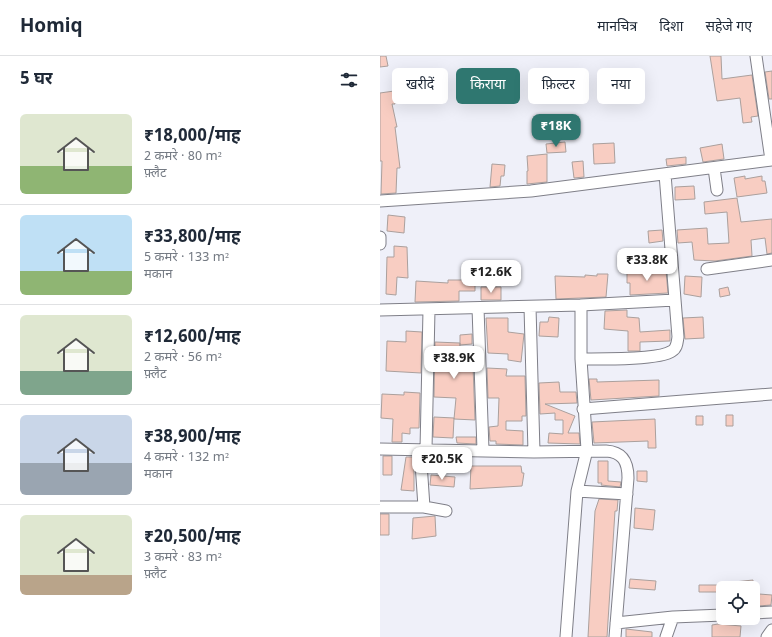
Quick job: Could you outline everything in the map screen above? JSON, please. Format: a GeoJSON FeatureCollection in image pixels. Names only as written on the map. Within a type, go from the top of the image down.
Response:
{"type":"FeatureCollection","features":[{"type":"Feature","properties":{"kind":"street"},"geometry":{"type":"LineString","coordinates":[[380,201],[531,191],[772,160],[756,56]]}},
{"type":"Feature","properties":{"kind":"street"},"geometry":{"type":"LineString","coordinates":[[714,168],[717,190]]}},
{"type":"Feature","properties":{"kind":"street"},"geometry":{"type":"LineString","coordinates":[[581,360],[658,356],[672,352],[676,348],[678,337],[665,174]]}},
{"type":"Feature","properties":{"kind":"street"},"geometry":{"type":"LineString","coordinates":[[380,239],[380,244]]}},
{"type":"Feature","properties":{"kind":"street"},"geometry":{"type":"LineString","coordinates":[[707,269],[772,260]]}},
{"type":"Feature","properties":{"kind":"street"},"geometry":{"type":"LineString","coordinates":[[380,310],[581,306],[675,300]]}},
{"type":"Feature","properties":{"kind":"street"},"geometry":{"type":"LineString","coordinates":[[566,637],[577,491],[587,450],[583,409],[581,306]]}},
{"type":"Feature","properties":{"kind":"street"},"geometry":{"type":"LineString","coordinates":[[530,307],[534,452]]}},
{"type":"Feature","properties":{"kind":"street"},"geometry":{"type":"LineString","coordinates":[[478,308],[483,450]]}},
{"type":"Feature","properties":{"kind":"street"},"geometry":{"type":"LineString","coordinates":[[424,507],[421,463],[426,449],[429,310]]}},
{"type":"Feature","properties":{"kind":"street"},"geometry":{"type":"LineString","coordinates":[[583,409],[772,394]]}},
{"type":"Feature","properties":{"kind":"street"},"geometry":{"type":"LineString","coordinates":[[380,449],[534,452],[587,450],[614,452],[621,455],[628,468],[615,637]]}},
{"type":"Feature","properties":{"kind":"street"},"geometry":{"type":"LineString","coordinates":[[577,491],[627,494]]}},
{"type":"Feature","properties":{"kind":"street"},"geometry":{"type":"LineString","coordinates":[[380,507],[424,507],[446,511]]}},
{"type":"Feature","properties":{"kind":"street"},"geometry":{"type":"LineString","coordinates":[[760,613],[772,612]]}},
{"type":"Feature","properties":{"kind":"street"},"geometry":{"type":"LineString","coordinates":[[616,623],[674,617],[716,615]]}},
{"type":"Feature","properties":{"kind":"street"},"geometry":{"type":"LineString","coordinates":[[666,637],[674,617]]}},
{"type":"Feature","properties":{"kind":"street"},"geometry":{"type":"LineString","coordinates":[[766,637],[772,630]]}},
{"type":"Feature","properties":{"kind":"building"},"geometry":{"type":"Polygon","coordinates":[[[380,56],[386,56],[388,66],[380,67],[380,56]]]}},
{"type":"Feature","properties":{"kind":"building"},"geometry":{"type":"Polygon","coordinates":[[[710,56],[721,56],[722,79],[752,75],[758,116],[751,117],[752,122],[743,123],[740,98],[717,101],[710,56]]]}},
{"type":"Feature","properties":{"kind":"building"},"geometry":{"type":"Polygon","coordinates":[[[772,71],[772,99],[769,99],[765,72],[772,71]]]}},
{"type":"Feature","properties":{"kind":"building"},"geometry":{"type":"Polygon","coordinates":[[[392,91],[392,104],[397,127],[395,127],[400,168],[397,168],[396,193],[381,194],[382,161],[380,161],[380,93],[392,91]]]}},
{"type":"Feature","properties":{"kind":"building"},"geometry":{"type":"Polygon","coordinates":[[[565,142],[566,152],[547,153],[546,144],[565,142]]]}},
{"type":"Feature","properties":{"kind":"building"},"geometry":{"type":"Polygon","coordinates":[[[614,143],[615,163],[594,164],[593,144],[614,143]]]}},
{"type":"Feature","properties":{"kind":"building"},"geometry":{"type":"Polygon","coordinates":[[[722,144],[724,159],[703,162],[700,148],[722,144]]]}},
{"type":"Feature","properties":{"kind":"building"},"geometry":{"type":"Polygon","coordinates":[[[547,154],[547,182],[527,184],[527,156],[547,154]]]}},
{"type":"Feature","properties":{"kind":"building"},"geometry":{"type":"Polygon","coordinates":[[[686,157],[686,164],[667,166],[666,159],[686,157]]]}},
{"type":"Feature","properties":{"kind":"building"},"geometry":{"type":"Polygon","coordinates":[[[583,161],[584,177],[574,178],[572,162],[583,161]]]}},
{"type":"Feature","properties":{"kind":"building"},"geometry":{"type":"Polygon","coordinates":[[[492,164],[505,165],[504,176],[501,176],[500,186],[490,187],[492,164]]]}},
{"type":"Feature","properties":{"kind":"building"},"geometry":{"type":"Polygon","coordinates":[[[745,176],[745,179],[762,176],[762,181],[765,181],[767,193],[737,197],[734,178],[745,176]]]}},
{"type":"Feature","properties":{"kind":"building"},"geometry":{"type":"Polygon","coordinates":[[[694,186],[695,199],[675,200],[675,187],[694,186]]]}},
{"type":"Feature","properties":{"kind":"building"},"geometry":{"type":"Polygon","coordinates":[[[737,198],[741,222],[772,219],[772,253],[767,254],[765,238],[751,240],[752,256],[715,261],[694,260],[692,242],[678,243],[677,230],[707,228],[708,244],[729,243],[727,212],[705,214],[704,202],[737,198]]]}},
{"type":"Feature","properties":{"kind":"building"},"geometry":{"type":"Polygon","coordinates":[[[388,215],[405,217],[404,233],[387,231],[388,215]]]}},
{"type":"Feature","properties":{"kind":"building"},"geometry":{"type":"Polygon","coordinates":[[[662,230],[663,241],[649,243],[648,231],[662,230]]]}},
{"type":"Feature","properties":{"kind":"building"},"geometry":{"type":"Polygon","coordinates":[[[394,246],[407,247],[408,278],[397,277],[396,295],[386,294],[387,257],[394,257],[394,246]]]}},
{"type":"Feature","properties":{"kind":"building"},"geometry":{"type":"Polygon","coordinates":[[[627,271],[666,271],[668,293],[630,295],[630,283],[627,283],[627,271]]]}},
{"type":"Feature","properties":{"kind":"building"},"geometry":{"type":"Polygon","coordinates":[[[597,274],[608,274],[606,297],[556,299],[555,276],[585,277],[585,275],[597,276],[597,274]]]}},
{"type":"Feature","properties":{"kind":"building"},"geometry":{"type":"Polygon","coordinates":[[[685,276],[702,277],[701,297],[684,294],[685,276]]]}},
{"type":"Feature","properties":{"kind":"building"},"geometry":{"type":"Polygon","coordinates":[[[448,280],[475,280],[475,291],[459,291],[459,301],[415,302],[416,281],[448,283],[448,280]]]}},
{"type":"Feature","properties":{"kind":"building"},"geometry":{"type":"Polygon","coordinates":[[[481,287],[501,287],[501,300],[481,300],[481,287]]]}},
{"type":"Feature","properties":{"kind":"building"},"geometry":{"type":"Polygon","coordinates":[[[728,287],[730,295],[720,297],[719,289],[728,287]]]}},
{"type":"Feature","properties":{"kind":"building"},"geometry":{"type":"Polygon","coordinates":[[[627,310],[627,317],[639,318],[640,332],[670,330],[670,341],[640,342],[640,351],[628,351],[628,331],[604,329],[605,311],[627,310]]]}},
{"type":"Feature","properties":{"kind":"building"},"geometry":{"type":"Polygon","coordinates":[[[549,317],[559,318],[558,337],[539,336],[540,322],[548,322],[549,317]]]}},
{"type":"Feature","properties":{"kind":"building"},"geometry":{"type":"Polygon","coordinates":[[[703,317],[704,338],[685,339],[683,318],[703,317]]]}},
{"type":"Feature","properties":{"kind":"building"},"geometry":{"type":"Polygon","coordinates":[[[486,318],[508,318],[508,332],[524,334],[521,362],[508,360],[508,354],[488,353],[486,318]]]}},
{"type":"Feature","properties":{"kind":"building"},"geometry":{"type":"Polygon","coordinates":[[[406,331],[422,332],[421,373],[386,371],[387,341],[406,342],[406,331]]]}},
{"type":"Feature","properties":{"kind":"building"},"geometry":{"type":"Polygon","coordinates":[[[472,334],[472,344],[460,345],[460,335],[472,334]]]}},
{"type":"Feature","properties":{"kind":"building"},"geometry":{"type":"Polygon","coordinates":[[[435,342],[460,343],[459,364],[473,366],[475,420],[454,419],[456,398],[434,397],[435,342]]]}},
{"type":"Feature","properties":{"kind":"building"},"geometry":{"type":"Polygon","coordinates":[[[487,368],[507,369],[506,376],[525,376],[526,416],[522,416],[522,421],[506,421],[506,430],[523,431],[523,445],[496,444],[496,441],[490,441],[489,427],[498,426],[499,398],[488,398],[487,368]]]}},
{"type":"Feature","properties":{"kind":"building"},"geometry":{"type":"Polygon","coordinates":[[[589,379],[597,379],[597,382],[659,380],[659,396],[591,400],[589,379]]]}},
{"type":"Feature","properties":{"kind":"building"},"geometry":{"type":"Polygon","coordinates":[[[559,382],[560,392],[576,392],[577,403],[545,404],[575,416],[568,433],[579,433],[580,444],[548,443],[549,433],[563,434],[563,420],[555,420],[555,413],[540,414],[539,383],[559,382]]]}},
{"type":"Feature","properties":{"kind":"building"},"geometry":{"type":"Polygon","coordinates":[[[404,392],[420,393],[419,428],[410,428],[410,434],[402,433],[402,442],[392,442],[393,419],[381,418],[382,394],[404,395],[404,392]]]}},
{"type":"Feature","properties":{"kind":"building"},"geometry":{"type":"Polygon","coordinates":[[[726,415],[733,415],[733,426],[726,426],[726,415]]]}},
{"type":"Feature","properties":{"kind":"building"},"geometry":{"type":"Polygon","coordinates":[[[696,416],[703,416],[703,425],[696,425],[696,416]]]}},
{"type":"Feature","properties":{"kind":"building"},"geometry":{"type":"Polygon","coordinates":[[[434,417],[454,418],[453,438],[433,437],[434,417]]]}},
{"type":"Feature","properties":{"kind":"building"},"geometry":{"type":"Polygon","coordinates":[[[655,419],[656,448],[648,448],[648,441],[594,443],[592,422],[655,419]]]}},
{"type":"Feature","properties":{"kind":"building"},"geometry":{"type":"Polygon","coordinates":[[[456,437],[476,437],[476,444],[457,443],[456,437]]]}},
{"type":"Feature","properties":{"kind":"building"},"geometry":{"type":"Polygon","coordinates":[[[383,456],[392,456],[392,475],[383,475],[383,456]]]}},
{"type":"Feature","properties":{"kind":"building"},"geometry":{"type":"Polygon","coordinates":[[[406,457],[416,457],[414,463],[414,491],[401,490],[406,457]]]}},
{"type":"Feature","properties":{"kind":"building"},"geometry":{"type":"Polygon","coordinates":[[[598,461],[608,461],[608,481],[621,482],[620,487],[601,485],[602,483],[598,483],[598,461]]]}},
{"type":"Feature","properties":{"kind":"building"},"geometry":{"type":"Polygon","coordinates":[[[471,466],[521,466],[522,473],[524,473],[522,486],[470,489],[471,466]]]}},
{"type":"Feature","properties":{"kind":"building"},"geometry":{"type":"Polygon","coordinates":[[[637,471],[647,471],[647,482],[637,481],[637,471]]]}},
{"type":"Feature","properties":{"kind":"building"},"geometry":{"type":"Polygon","coordinates":[[[431,475],[455,477],[454,487],[430,485],[431,475]]]}},
{"type":"Feature","properties":{"kind":"building"},"geometry":{"type":"Polygon","coordinates":[[[599,499],[618,500],[617,511],[615,511],[607,637],[588,637],[595,511],[599,499]]]}},
{"type":"Feature","properties":{"kind":"building"},"geometry":{"type":"Polygon","coordinates":[[[635,508],[655,510],[653,530],[634,528],[635,508]]]}},
{"type":"Feature","properties":{"kind":"building"},"geometry":{"type":"Polygon","coordinates":[[[380,514],[389,514],[389,535],[380,535],[380,514]]]}},
{"type":"Feature","properties":{"kind":"building"},"geometry":{"type":"Polygon","coordinates":[[[435,516],[436,536],[412,539],[413,518],[435,516]]]}},
{"type":"Feature","properties":{"kind":"building"},"geometry":{"type":"Polygon","coordinates":[[[630,579],[656,581],[655,590],[629,588],[630,579]]]}},
{"type":"Feature","properties":{"kind":"building"},"geometry":{"type":"Polygon","coordinates":[[[699,585],[716,585],[716,592],[699,592],[699,585]]]}},
{"type":"Feature","properties":{"kind":"building"},"geometry":{"type":"Polygon","coordinates":[[[760,594],[772,595],[771,605],[760,606],[760,594]]]}},
{"type":"Feature","properties":{"kind":"building"},"geometry":{"type":"Polygon","coordinates":[[[712,625],[741,626],[740,637],[712,637],[712,625]]]}},
{"type":"Feature","properties":{"kind":"building"},"geometry":{"type":"Polygon","coordinates":[[[626,629],[652,632],[652,637],[626,637],[626,629]]]}}]}
